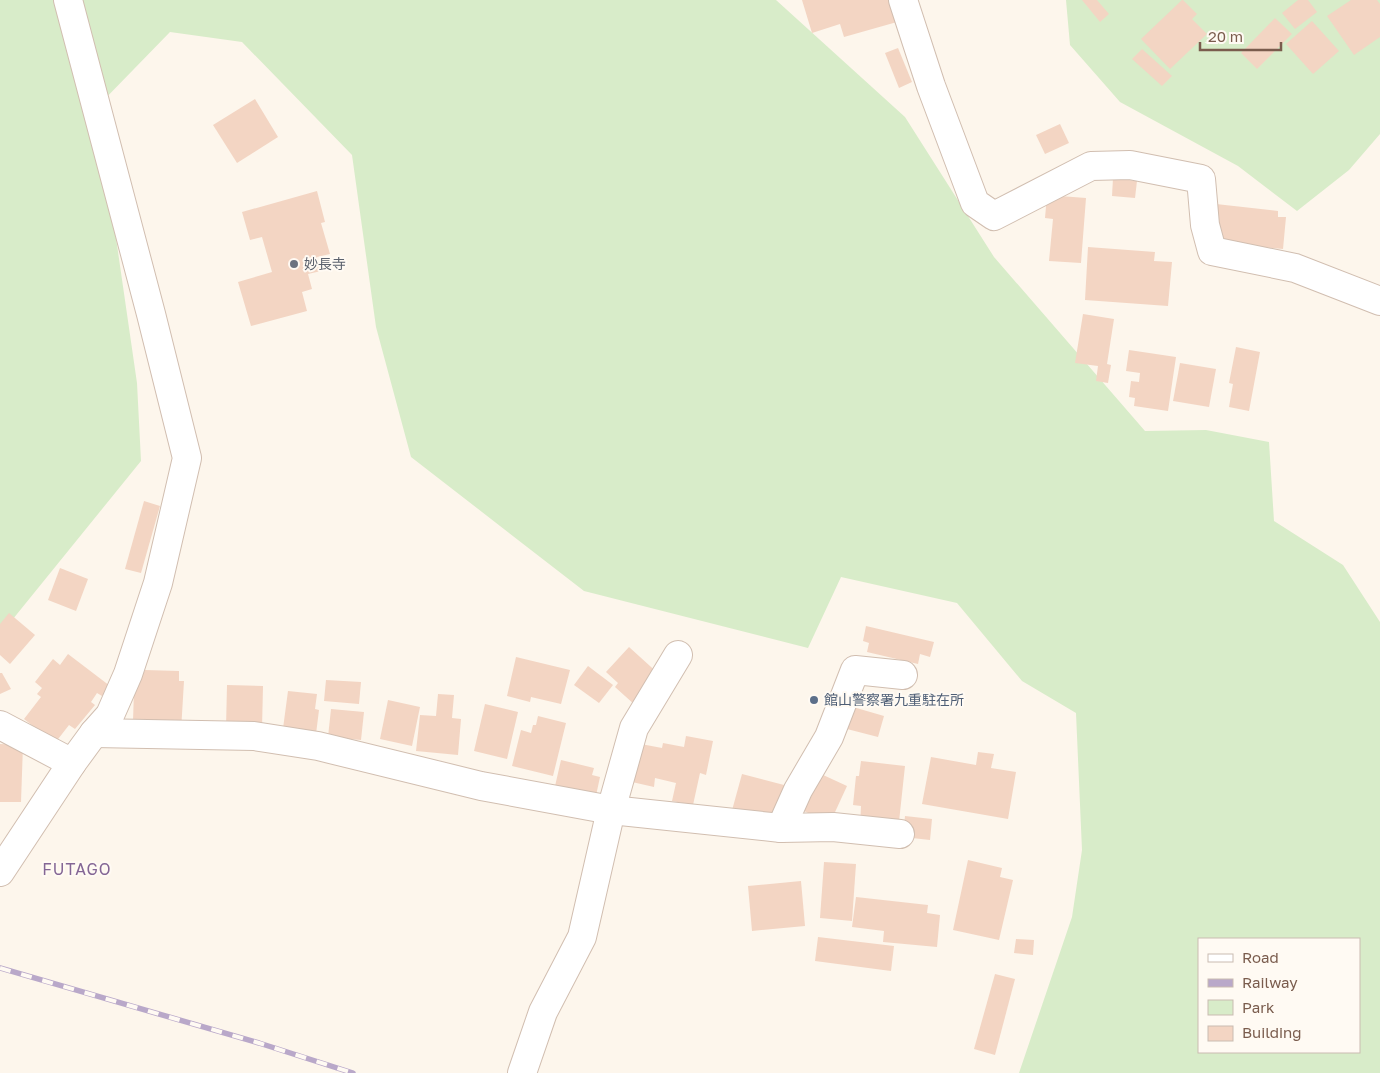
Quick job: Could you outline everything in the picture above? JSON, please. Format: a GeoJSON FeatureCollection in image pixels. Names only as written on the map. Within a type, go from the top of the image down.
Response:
{"type":"FeatureCollection","features":[{"type":"Feature","properties":{"kind":"street"},"geometry":{"type":"LineString","coordinates":[[0,872],[72,763],[110,715],[128,674],[158,583],[186,458],[151,314],[68,0]]}},
{"type":"Feature","properties":{"kind":"street"},"geometry":{"type":"LineString","coordinates":[[903,0],[931,86],[974,203],[994,216],[1091,166],[1130,165],[1201,179],[1206,225],[1212,251],[1296,268],[1380,301]]}},
{"type":"Feature","properties":{"kind":"street"},"geometry":{"type":"LineString","coordinates":[[522,1073],[543,1012],[582,937],[611,810],[634,728],[678,655]]}},
{"type":"Feature","properties":{"kind":"street"},"geometry":{"type":"LineString","coordinates":[[781,828],[798,790],[829,737],[855,670],[903,675]]}},
{"type":"Feature","properties":{"kind":"street"},"geometry":{"type":"LineString","coordinates":[[0,725],[72,763]]}},
{"type":"Feature","properties":{"kind":"street"},"geometry":{"type":"LineString","coordinates":[[94,733],[254,736],[318,746],[481,786],[611,810],[781,828],[833,827],[900,834]]}},
{"type":"Feature","properties":{"kind":"green space"},"geometry":{"type":"Polygon","coordinates":[[[0,0],[776,0],[905,117],[994,257],[1145,431],[1206,430],[1269,442],[1274,521],[1343,565],[1380,622],[1380,1073],[1019,1073],[1072,917],[1082,850],[1076,713],[1022,681],[957,603],[841,577],[808,648],[584,591],[411,457],[376,327],[352,155],[242,42],[170,32],[97,107],[137,383],[141,461],[0,635],[0,0]]]}},
{"type":"Feature","properties":{"kind":"green space"},"geometry":{"type":"Polygon","coordinates":[[[1066,0],[1380,0],[1380,134],[1349,170],[1297,211],[1238,166],[1120,102],[1070,45],[1066,0]]]}},
{"type":"Feature","properties":{"kind":"building"},"geometry":{"type":"Polygon","coordinates":[[[802,0],[890,0],[897,22],[844,37],[840,24],[812,33],[802,0]]]}},
{"type":"Feature","properties":{"kind":"building"},"geometry":{"type":"Polygon","coordinates":[[[1082,0],[1097,0],[1109,14],[1100,22],[1082,0]]]}},
{"type":"Feature","properties":{"kind":"building"},"geometry":{"type":"Polygon","coordinates":[[[1182,0],[1197,14],[1192,19],[1207,34],[1170,69],[1141,39],[1182,0]]]}},
{"type":"Feature","properties":{"kind":"building"},"geometry":{"type":"Polygon","coordinates":[[[1298,0],[1308,0],[1317,12],[1295,29],[1282,13],[1298,0]]]}},
{"type":"Feature","properties":{"kind":"building"},"geometry":{"type":"Polygon","coordinates":[[[1351,0],[1377,0],[1380,4],[1380,37],[1354,55],[1327,16],[1351,0]]]}},
{"type":"Feature","properties":{"kind":"building"},"geometry":{"type":"Polygon","coordinates":[[[1275,18],[1292,34],[1257,69],[1241,53],[1275,18]]]}},
{"type":"Feature","properties":{"kind":"building"},"geometry":{"type":"Polygon","coordinates":[[[1312,21],[1339,51],[1313,74],[1286,44],[1312,21]]]}},
{"type":"Feature","properties":{"kind":"building"},"geometry":{"type":"Polygon","coordinates":[[[898,48],[912,82],[899,88],[885,53],[898,48]]]}},
{"type":"Feature","properties":{"kind":"building"},"geometry":{"type":"Polygon","coordinates":[[[1142,49],[1172,76],[1162,86],[1132,59],[1142,49]]]}},
{"type":"Feature","properties":{"kind":"building"},"geometry":{"type":"Polygon","coordinates":[[[255,99],[278,137],[237,163],[213,125],[255,99]]]}},
{"type":"Feature","properties":{"kind":"building"},"geometry":{"type":"Polygon","coordinates":[[[1060,124],[1069,143],[1045,154],[1036,135],[1060,124]]]}},
{"type":"Feature","properties":{"kind":"building"},"geometry":{"type":"Polygon","coordinates":[[[1113,178],[1137,181],[1135,198],[1112,196],[1113,178]]]}},
{"type":"Feature","properties":{"kind":"building","name":"妙長寺"},"geometry":{"type":"Polygon","coordinates":[[[317,191],[325,222],[321,223],[330,254],[317,257],[321,271],[308,274],[312,289],[302,292],[307,311],[251,326],[238,282],[272,272],[262,237],[250,240],[242,212],[317,191]]]}},
{"type":"Feature","properties":{"kind":"building"},"geometry":{"type":"Polygon","coordinates":[[[1047,195],[1086,198],[1081,263],[1049,261],[1053,219],[1045,218],[1047,195]]]}},
{"type":"Feature","properties":{"kind":"building"},"geometry":{"type":"Polygon","coordinates":[[[1216,204],[1278,211],[1278,217],[1286,217],[1283,249],[1212,242],[1216,204]]]}},
{"type":"Feature","properties":{"kind":"building"},"geometry":{"type":"Polygon","coordinates":[[[1088,247],[1155,252],[1154,261],[1172,262],[1168,306],[1085,300],[1088,247]]]}},
{"type":"Feature","properties":{"kind":"building"},"geometry":{"type":"Polygon","coordinates":[[[1083,314],[1114,319],[1107,364],[1111,365],[1108,383],[1096,381],[1098,366],[1075,363],[1083,314]]]}},
{"type":"Feature","properties":{"kind":"building"},"geometry":{"type":"Polygon","coordinates":[[[1236,347],[1260,352],[1249,411],[1229,407],[1233,384],[1229,383],[1236,347]]]}},
{"type":"Feature","properties":{"kind":"building"},"geometry":{"type":"Polygon","coordinates":[[[1129,350],[1176,357],[1168,411],[1134,406],[1135,398],[1129,397],[1131,381],[1139,382],[1140,373],[1126,371],[1129,350]]]}},
{"type":"Feature","properties":{"kind":"building"},"geometry":{"type":"Polygon","coordinates":[[[1180,363],[1216,369],[1209,407],[1173,401],[1180,363]]]}},
{"type":"Feature","properties":{"kind":"building"},"geometry":{"type":"Polygon","coordinates":[[[144,501],[160,506],[141,573],[125,569],[144,501]]]}},
{"type":"Feature","properties":{"kind":"building"},"geometry":{"type":"Polygon","coordinates":[[[60,568],[88,579],[76,611],[48,600],[60,568]]]}},
{"type":"Feature","properties":{"kind":"building"},"geometry":{"type":"Polygon","coordinates":[[[9,613],[35,635],[10,664],[0,655],[0,624],[9,613]]]}},
{"type":"Feature","properties":{"kind":"building"},"geometry":{"type":"Polygon","coordinates":[[[866,626],[934,642],[930,657],[920,654],[918,664],[867,652],[869,643],[863,641],[866,626]]]}},
{"type":"Feature","properties":{"kind":"building"},"geometry":{"type":"Polygon","coordinates":[[[629,647],[661,676],[635,705],[615,687],[618,683],[606,672],[629,647]]]}},
{"type":"Feature","properties":{"kind":"building"},"geometry":{"type":"Polygon","coordinates":[[[68,654],[110,686],[102,696],[97,693],[91,702],[95,705],[75,729],[69,725],[55,743],[24,719],[41,697],[37,694],[42,688],[35,682],[53,659],[60,665],[68,654]]]}},
{"type":"Feature","properties":{"kind":"building"},"geometry":{"type":"Polygon","coordinates":[[[516,657],[570,670],[561,704],[531,697],[530,702],[507,696],[516,657]]]}},
{"type":"Feature","properties":{"kind":"building"},"geometry":{"type":"Polygon","coordinates":[[[588,666],[613,685],[599,703],[574,685],[588,666]]]}},
{"type":"Feature","properties":{"kind":"building"},"geometry":{"type":"Polygon","coordinates":[[[145,670],[179,671],[179,681],[184,681],[181,731],[133,721],[134,691],[145,670]]]}},
{"type":"Feature","properties":{"kind":"building"},"geometry":{"type":"Polygon","coordinates":[[[0,673],[2,673],[11,689],[0,694],[0,673]]]}},
{"type":"Feature","properties":{"kind":"building"},"geometry":{"type":"Polygon","coordinates":[[[326,680],[361,682],[359,704],[324,701],[326,680]]]}},
{"type":"Feature","properties":{"kind":"building"},"geometry":{"type":"Polygon","coordinates":[[[227,685],[263,686],[262,729],[226,728],[227,685]]]}},
{"type":"Feature","properties":{"kind":"building"},"geometry":{"type":"Polygon","coordinates":[[[288,691],[317,694],[315,709],[319,710],[316,734],[282,736],[288,691]]]}},
{"type":"Feature","properties":{"kind":"building"},"geometry":{"type":"Polygon","coordinates":[[[438,694],[454,695],[452,718],[461,719],[458,755],[416,751],[420,715],[436,716],[438,694]]]}},
{"type":"Feature","properties":{"kind":"building"},"geometry":{"type":"Polygon","coordinates":[[[388,700],[420,707],[412,746],[380,739],[388,700]]]}},
{"type":"Feature","properties":{"kind":"building"},"geometry":{"type":"Polygon","coordinates":[[[485,704],[518,712],[507,759],[474,751],[485,704]]]}},
{"type":"Feature","properties":{"kind":"building"},"geometry":{"type":"Polygon","coordinates":[[[853,707],[884,716],[878,737],[847,729],[853,707]]]}},
{"type":"Feature","properties":{"kind":"building"},"geometry":{"type":"Polygon","coordinates":[[[331,709],[364,712],[361,740],[328,737],[331,709]]]}},
{"type":"Feature","properties":{"kind":"building"},"geometry":{"type":"Polygon","coordinates":[[[538,716],[566,723],[553,776],[512,766],[521,730],[531,733],[533,725],[536,725],[538,716]]]}},
{"type":"Feature","properties":{"kind":"building"},"geometry":{"type":"Polygon","coordinates":[[[686,736],[713,741],[706,775],[700,773],[693,805],[672,801],[676,783],[655,778],[654,787],[632,782],[641,744],[662,748],[663,743],[684,747],[686,736]]]}},
{"type":"Feature","properties":{"kind":"building"},"geometry":{"type":"Polygon","coordinates":[[[0,744],[23,745],[21,802],[0,802],[0,744]]]}},
{"type":"Feature","properties":{"kind":"building"},"geometry":{"type":"Polygon","coordinates":[[[978,752],[994,754],[991,768],[1016,772],[1008,819],[922,804],[931,757],[976,765],[978,752]]]}},
{"type":"Feature","properties":{"kind":"building"},"geometry":{"type":"Polygon","coordinates":[[[561,760],[594,768],[592,775],[600,777],[594,805],[553,795],[561,760]]]}},
{"type":"Feature","properties":{"kind":"building"},"geometry":{"type":"Polygon","coordinates":[[[861,761],[905,766],[898,831],[860,827],[861,806],[853,805],[856,776],[859,776],[861,761]]]}},
{"type":"Feature","properties":{"kind":"building"},"geometry":{"type":"Polygon","coordinates":[[[742,774],[784,785],[773,826],[731,814],[742,774]]]}},
{"type":"Feature","properties":{"kind":"building"},"geometry":{"type":"Polygon","coordinates":[[[821,774],[847,786],[830,823],[804,811],[821,774]]]}},
{"type":"Feature","properties":{"kind":"building"},"geometry":{"type":"Polygon","coordinates":[[[905,816],[932,819],[930,840],[903,837],[905,816]]]}},
{"type":"Feature","properties":{"kind":"building"},"geometry":{"type":"Polygon","coordinates":[[[968,860],[1002,868],[1000,877],[1013,880],[999,940],[953,930],[968,860]]]}},
{"type":"Feature","properties":{"kind":"building"},"geometry":{"type":"Polygon","coordinates":[[[824,862],[856,864],[852,921],[820,918],[824,862]]]}},
{"type":"Feature","properties":{"kind":"building"},"geometry":{"type":"Polygon","coordinates":[[[801,881],[805,926],[752,931],[748,886],[801,881]]]}},
{"type":"Feature","properties":{"kind":"building"},"geometry":{"type":"Polygon","coordinates":[[[856,897],[928,905],[927,913],[940,915],[937,947],[883,942],[884,931],[852,927],[856,897]]]}},
{"type":"Feature","properties":{"kind":"building"},"geometry":{"type":"Polygon","coordinates":[[[818,937],[894,946],[891,971],[815,961],[818,937]]]}},
{"type":"Feature","properties":{"kind":"building"},"geometry":{"type":"Polygon","coordinates":[[[1016,939],[1034,940],[1033,955],[1014,953],[1016,939]]]}},
{"type":"Feature","properties":{"kind":"building"},"geometry":{"type":"Polygon","coordinates":[[[995,974],[1015,979],[995,1055],[974,1049],[995,974]]]}},
{"type":"Feature","properties":{"kind":"railway"},"geometry":{"type":"LineString","coordinates":[[0,968],[259,1043],[353,1073]]}},
{"type":"Feature","properties":{"kind":"place","name":"妙長寺"},"geometry":{"type":"Point","coordinates":[294,264]}},
{"type":"Feature","properties":{"kind":"place","name":"館山警察署九重駐在所"},"geometry":{"type":"Point","coordinates":[814,700]}},
{"type":"Feature","properties":{"kind":"district","name":"FUTAGO"},"geometry":{"type":"Point","coordinates":[77,869]}}]}
